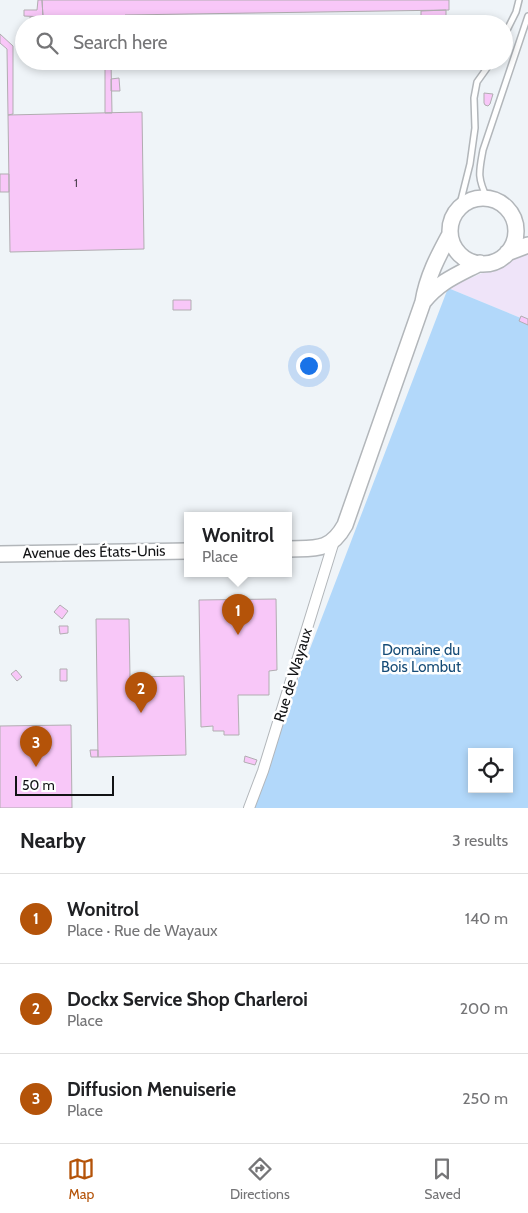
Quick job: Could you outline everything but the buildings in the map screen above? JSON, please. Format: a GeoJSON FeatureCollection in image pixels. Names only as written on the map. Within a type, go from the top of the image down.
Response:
{"type":"FeatureCollection","features":[{"type":"Feature","properties":{"kind":"street"},"geometry":{"type":"LineString","coordinates":[[480,264],[472,262],[459,254],[451,242],[450,225],[453,216],[467,201],[476,198],[487,198],[499,202],[509,211],[514,219],[515,237],[507,253]]}},
{"type":"Feature","properties":{"kind":"street"},"geometry":{"type":"LineString","coordinates":[[509,211],[528,218]]}},
{"type":"Feature","properties":{"kind":"street"},"geometry":{"type":"LineString","coordinates":[[292,549],[323,547],[334,541],[345,525],[423,302],[425,285],[433,265],[450,234]]}},
{"type":"Feature","properties":{"kind":"street"},"geometry":{"type":"LineString","coordinates":[[423,302],[434,288],[442,283],[480,264],[494,261],[507,253],[528,246]]}},
{"type":"Feature","properties":{"kind":"street","name":"Rue de Wayaux"},"geometry":{"type":"LineString","coordinates":[[249,808],[263,771],[334,541]]}},
{"type":"Feature","properties":{"kind":"street","name":"Avenue des États-Unis"},"geometry":{"type":"LineString","coordinates":[[0,554],[184,551]]}},
{"type":"Feature","properties":{"kind":"lane"},"geometry":{"type":"LineString","coordinates":[[513,18],[519,0]]}},
{"type":"Feature","properties":{"kind":"lane"},"geometry":{"type":"LineString","coordinates":[[513,61],[528,16]]}},
{"type":"Feature","properties":{"kind":"lane"},"geometry":{"type":"LineString","coordinates":[[459,208],[470,164],[475,128],[474,98],[477,82],[486,70]]}},
{"type":"Feature","properties":{"kind":"lane"},"geometry":{"type":"LineString","coordinates":[[487,198],[479,182],[479,172],[483,150],[510,70]]}},
{"type":"Feature","properties":{"kind":"shaded area"},"geometry":{"type":"Polygon","coordinates":[[[528,253],[528,321],[448,288],[528,253]]]}},
{"type":"Feature","properties":{"kind":"green space","name":"Domaine du Bois Lombut"},"geometry":{"type":"Polygon","coordinates":[[[448,288],[528,321],[528,808],[249,808],[448,288]]]}},
{"type":"Feature","properties":{"kind":"place","name":"Wonitrol"},"geometry":{"type":"Point","coordinates":[238,635]}},
{"type":"Feature","properties":{"kind":"place","name":"Dockx Service Shop Charleroi"},"geometry":{"type":"Point","coordinates":[141,713]}},
{"type":"Feature","properties":{"kind":"place","name":"Diffusion Menuiserie"},"geometry":{"type":"Point","coordinates":[36,767]}}]}
